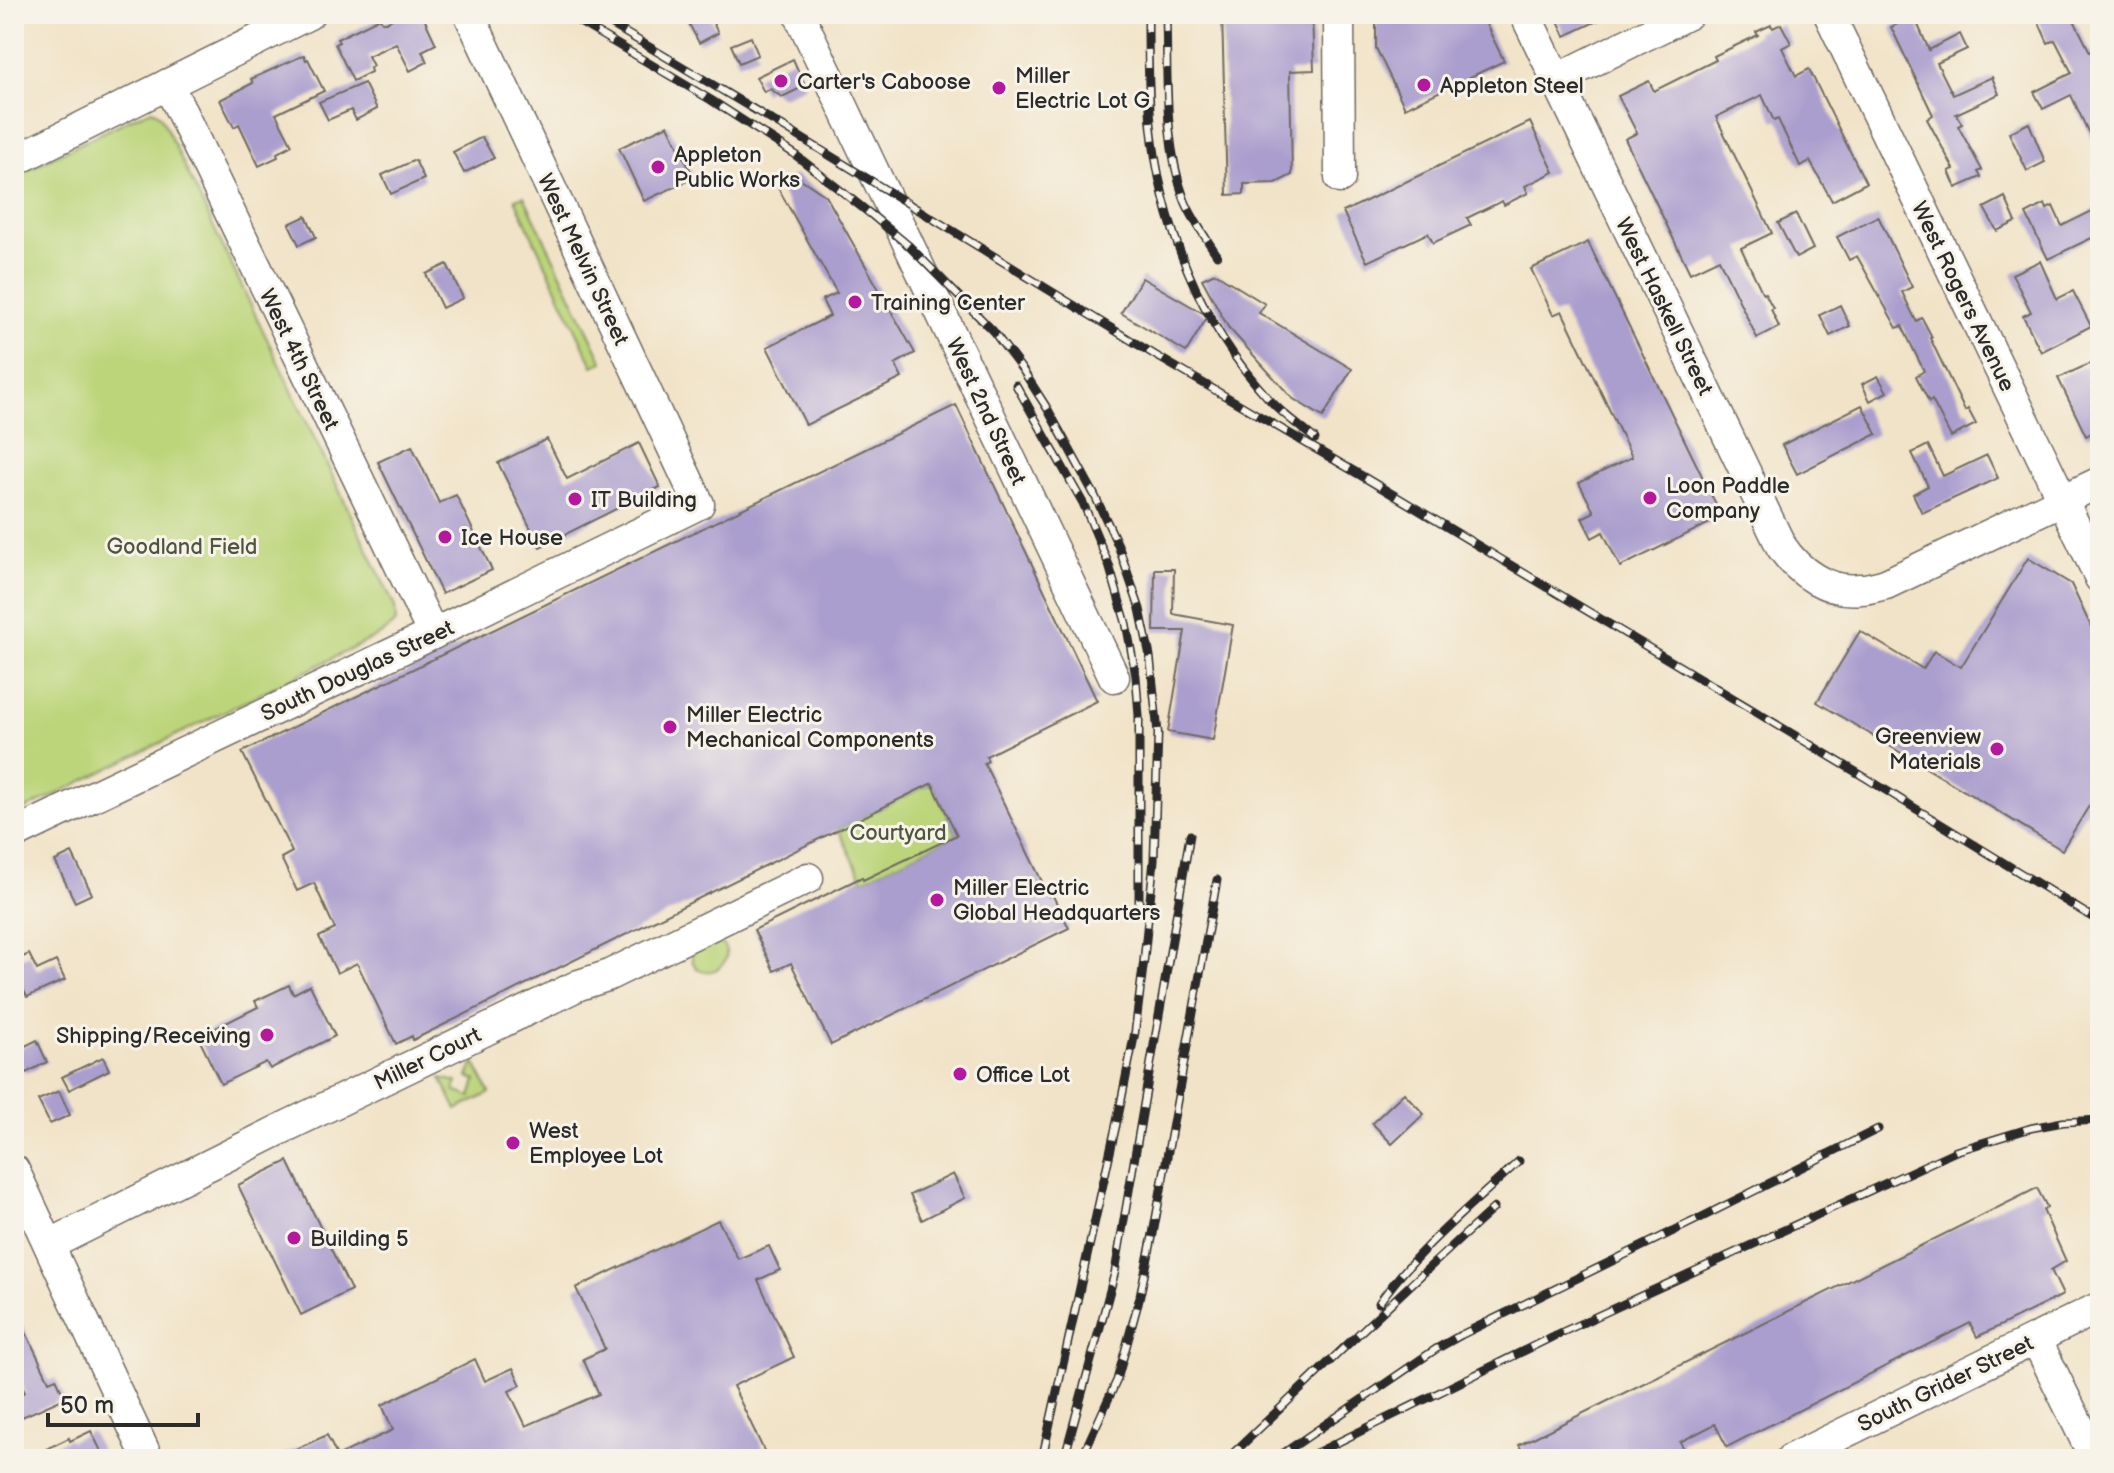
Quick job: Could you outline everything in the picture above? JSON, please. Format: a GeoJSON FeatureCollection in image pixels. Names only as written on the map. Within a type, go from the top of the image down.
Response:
{"type":"FeatureCollection","features":[{"type":"Feature","properties":{"kind":"street"},"geometry":{"type":"LineString","coordinates":[[14,161],[309,14]]}},
{"type":"Feature","properties":{"kind":"street","name":"West Melvin Street"},"geometry":{"type":"LineString","coordinates":[[469,14],[699,504]]}},
{"type":"Feature","properties":{"kind":"street","name":"West 2nd Street"},"geometry":{"type":"LineString","coordinates":[[799,14],[1114,677]]}},
{"type":"Feature","properties":{"kind":"street"},"geometry":{"type":"LineString","coordinates":[[1339,14],[1340,178]]}},
{"type":"Feature","properties":{"kind":"street","name":"West Haskell Street"},"geometry":{"type":"LineString","coordinates":[[1525,14],[1781,546],[1800,570],[1838,589],[1860,590],[1886,584],[2063,500]]}},
{"type":"Feature","properties":{"kind":"street"},"geometry":{"type":"LineString","coordinates":[[1557,79],[1688,14]]}},
{"type":"Feature","properties":{"kind":"street","name":"West Rogers Avenue"},"geometry":{"type":"LineString","coordinates":[[1829,14],[2100,578]]}},
{"type":"Feature","properties":{"kind":"street","name":"West 4th Street"},"geometry":{"type":"LineString","coordinates":[[168,84],[433,634]]}},
{"type":"Feature","properties":{"kind":"street"},"geometry":{"type":"LineString","coordinates":[[2063,500],[2100,482]]}},
{"type":"Feature","properties":{"kind":"street","name":"South Douglas Street"},"geometry":{"type":"LineString","coordinates":[[14,834],[699,504]]}},
{"type":"Feature","properties":{"kind":"street","name":"Miller Court"},"geometry":{"type":"LineString","coordinates":[[49,1245],[357,1092],[808,878]]}},
{"type":"Feature","properties":{"kind":"street"},"geometry":{"type":"LineString","coordinates":[[14,1171],[148,1459]]}},
{"type":"Feature","properties":{"kind":"street","name":"South Grider Street"},"geometry":{"type":"LineString","coordinates":[[1791,1459],[2100,1307]]}},
{"type":"Feature","properties":{"kind":"street"},"geometry":{"type":"LineString","coordinates":[[2036,1339],[2095,1459]]}},
{"type":"Feature","properties":{"kind":"green space","name":"Goodland Field"},"geometry":{"type":"Polygon","coordinates":[[[152,110],[161,117],[395,607],[396,622],[382,634],[14,815],[14,176],[152,110]]]}},
{"type":"Feature","properties":{"kind":"green space"},"geometry":{"type":"Polygon","coordinates":[[[524,196],[603,362],[593,366],[515,199],[524,196]]]}},
{"type":"Feature","properties":{"kind":"green space","name":"Courtyard"},"geometry":{"type":"Polygon","coordinates":[[[932,783],[957,835],[863,880],[838,829],[932,783]]]}},
{"type":"Feature","properties":{"kind":"green space"},"geometry":{"type":"Polygon","coordinates":[[[716,940],[726,950],[725,961],[716,970],[701,971],[693,962],[693,951],[716,940]]]}},
{"type":"Feature","properties":{"kind":"green space"},"geometry":{"type":"Polygon","coordinates":[[[474,1062],[490,1093],[457,1110],[441,1078],[457,1082],[454,1091],[471,1097],[476,1080],[468,1077],[474,1062]]]}},
{"type":"Feature","properties":{"kind":"building"},"geometry":{"type":"Polygon","coordinates":[[[402,14],[422,14],[436,44],[422,51],[427,62],[410,71],[396,43],[368,56],[373,66],[371,72],[353,81],[335,44],[339,42],[337,39],[380,18],[386,22],[402,14]]]}},
{"type":"Feature","properties":{"kind":"building"},"geometry":{"type":"Polygon","coordinates":[[[698,14],[709,14],[718,33],[699,43],[687,20],[698,14]]]}},
{"type":"Feature","properties":{"kind":"building"},"geometry":{"type":"Polygon","coordinates":[[[1222,14],[1312,14],[1314,70],[1290,71],[1292,175],[1276,183],[1244,184],[1244,194],[1227,195],[1222,14]]]}},
{"type":"Feature","properties":{"kind":"building","name":"Appleton Steel"},"geometry":{"type":"Polygon","coordinates":[[[1376,14],[1481,14],[1504,61],[1405,108],[1376,48],[1376,14]]]}},
{"type":"Feature","properties":{"kind":"building"},"geometry":{"type":"Polygon","coordinates":[[[1555,14],[1612,14],[1565,36],[1555,14]]]}},
{"type":"Feature","properties":{"kind":"building"},"geometry":{"type":"Polygon","coordinates":[[[2035,14],[2071,14],[2090,52],[2095,50],[2100,60],[2100,73],[2092,77],[2100,95],[2100,157],[2071,95],[2043,109],[2034,92],[2072,73],[2055,40],[2048,43],[2035,14]]]}},
{"type":"Feature","properties":{"kind":"building"},"geometry":{"type":"Polygon","coordinates":[[[1914,16],[1929,50],[1960,34],[1967,49],[1937,63],[1953,95],[1992,77],[1999,94],[1956,114],[1962,124],[1958,126],[1982,170],[1978,172],[1981,177],[1956,188],[1949,171],[1954,169],[1927,119],[1933,115],[1891,27],[1914,16]]]}},
{"type":"Feature","properties":{"kind":"building"},"geometry":{"type":"Polygon","coordinates":[[[1781,24],[1791,43],[1782,48],[1796,76],[1809,69],[1866,183],[1832,201],[1810,161],[1800,166],[1778,119],[1774,121],[1762,95],[1716,117],[1772,233],[1741,248],[1773,308],[1779,327],[1757,338],[1719,259],[1690,273],[1625,139],[1637,133],[1618,96],[1649,81],[1654,91],[1716,60],[1714,56],[1758,35],[1756,32],[1781,24]]]}},
{"type":"Feature","properties":{"kind":"building"},"geometry":{"type":"Polygon","coordinates":[[[751,37],[758,55],[739,63],[731,45],[751,37]]]}},
{"type":"Feature","properties":{"kind":"building"},"geometry":{"type":"Polygon","coordinates":[[[304,55],[324,91],[276,114],[292,145],[277,153],[278,157],[259,166],[239,124],[234,127],[220,100],[253,83],[251,79],[304,55]]]}},
{"type":"Feature","properties":{"kind":"building","name":"Carter's Caboose"},"geometry":{"type":"Polygon","coordinates":[[[793,59],[805,86],[782,97],[770,89],[764,92],[756,77],[793,59]]]}},
{"type":"Feature","properties":{"kind":"building"},"geometry":{"type":"Polygon","coordinates":[[[364,83],[377,109],[356,120],[351,110],[328,120],[319,102],[364,83]]]}},
{"type":"Feature","properties":{"kind":"building"},"geometry":{"type":"Polygon","coordinates":[[[1530,122],[1554,172],[1525,186],[1528,193],[1504,205],[1502,201],[1467,218],[1471,225],[1433,243],[1428,233],[1367,262],[1343,212],[1530,122]]]}},
{"type":"Feature","properties":{"kind":"building"},"geometry":{"type":"Polygon","coordinates":[[[2029,123],[2045,162],[2027,171],[2009,133],[2029,123]]]}},
{"type":"Feature","properties":{"kind":"building","name":"Appleton Public Works"},"geometry":{"type":"Polygon","coordinates":[[[668,125],[694,178],[644,201],[619,148],[668,125]]]}},
{"type":"Feature","properties":{"kind":"building"},"geometry":{"type":"Polygon","coordinates":[[[482,137],[494,158],[464,173],[453,152],[482,137]]]}},
{"type":"Feature","properties":{"kind":"building"},"geometry":{"type":"Polygon","coordinates":[[[415,160],[424,179],[391,194],[382,175],[415,160]]]}},
{"type":"Feature","properties":{"kind":"building","name":"Training Center"},"geometry":{"type":"Polygon","coordinates":[[[795,175],[826,196],[915,353],[895,364],[902,378],[806,425],[767,347],[830,316],[822,300],[837,293],[777,186],[795,175]]]}},
{"type":"Feature","properties":{"kind":"building"},"geometry":{"type":"Polygon","coordinates":[[[2005,197],[2016,222],[1997,231],[1984,208],[2005,197]]]}},
{"type":"Feature","properties":{"kind":"building"},"geometry":{"type":"Polygon","coordinates":[[[2045,204],[2047,209],[2053,206],[2062,226],[2100,207],[2100,234],[2048,259],[2026,214],[2045,204]]]}},
{"type":"Feature","properties":{"kind":"building"},"geometry":{"type":"Polygon","coordinates":[[[1796,214],[1813,249],[1796,258],[1778,223],[1796,214]]]}},
{"type":"Feature","properties":{"kind":"building"},"geometry":{"type":"Polygon","coordinates":[[[306,216],[316,237],[299,245],[289,224],[306,216]]]}},
{"type":"Feature","properties":{"kind":"building"},"geometry":{"type":"Polygon","coordinates":[[[1878,216],[1912,287],[1902,292],[1916,321],[1922,318],[1965,411],[1968,409],[1976,424],[1951,437],[1916,376],[1924,371],[1902,326],[1897,328],[1857,256],[1849,260],[1837,237],[1878,216]]]}},
{"type":"Feature","properties":{"kind":"building"},"geometry":{"type":"Polygon","coordinates":[[[1588,242],[1722,517],[1620,567],[1603,532],[1592,538],[1582,518],[1594,512],[1579,483],[1632,457],[1562,311],[1553,315],[1531,269],[1588,242]]]}},
{"type":"Feature","properties":{"kind":"building"},"geometry":{"type":"Polygon","coordinates":[[[2040,261],[2057,299],[2073,291],[2091,326],[2041,352],[2023,316],[2031,312],[2012,274],[2040,261]]]}},
{"type":"Feature","properties":{"kind":"building"},"geometry":{"type":"Polygon","coordinates":[[[447,264],[463,298],[442,308],[426,274],[447,264]]]}},
{"type":"Feature","properties":{"kind":"building"},"geometry":{"type":"Polygon","coordinates":[[[1215,273],[1265,304],[1259,313],[1352,369],[1323,417],[1292,398],[1228,327],[1202,279],[1215,273]]]}},
{"type":"Feature","properties":{"kind":"building"},"geometry":{"type":"Polygon","coordinates":[[[1142,278],[1208,316],[1186,352],[1121,313],[1142,278]]]}},
{"type":"Feature","properties":{"kind":"building"},"geometry":{"type":"Polygon","coordinates":[[[1840,305],[1850,326],[1830,336],[1820,315],[1840,305]]]}},
{"type":"Feature","properties":{"kind":"building"},"geometry":{"type":"Polygon","coordinates":[[[2100,359],[2100,429],[2086,436],[2058,378],[2100,359]]]}},
{"type":"Feature","properties":{"kind":"building"},"geometry":{"type":"Polygon","coordinates":[[[1878,376],[1887,392],[1870,401],[1862,384],[1878,376]]]}},
{"type":"Feature","properties":{"kind":"building","name":"Miller Electric Mechanical Components"},"geometry":{"type":"Polygon","coordinates":[[[956,405],[1097,701],[986,756],[988,761],[984,763],[1049,896],[1052,894],[1069,928],[831,1045],[791,963],[774,971],[754,930],[957,835],[932,783],[413,1040],[412,1036],[396,1044],[357,963],[337,973],[319,937],[335,929],[314,883],[297,891],[281,858],[292,852],[242,752],[956,405]]]}},
{"type":"Feature","properties":{"kind":"building"},"geometry":{"type":"Polygon","coordinates":[[[1862,405],[1877,434],[1797,474],[1782,445],[1862,405]]]}},
{"type":"Feature","properties":{"kind":"building","name":"IT Building"},"geometry":{"type":"Polygon","coordinates":[[[547,439],[567,479],[639,443],[660,487],[540,547],[498,463],[547,439]]]}},
{"type":"Feature","properties":{"kind":"building"},"geometry":{"type":"Polygon","coordinates":[[[1928,445],[1943,476],[1987,455],[1998,478],[1922,513],[1913,494],[1928,486],[1912,453],[1928,445]]]}},
{"type":"Feature","properties":{"kind":"building","name":"Ice House"},"geometry":{"type":"Polygon","coordinates":[[[412,446],[439,503],[456,495],[492,570],[442,594],[378,462],[412,446]]]}},
{"type":"Feature","properties":{"kind":"building","name":"Greenview Materials"},"geometry":{"type":"Polygon","coordinates":[[[2028,558],[2071,584],[2100,646],[2100,788],[2062,850],[1817,702],[1860,631],[1923,669],[1934,651],[1961,667],[2028,558]]]}},
{"type":"Feature","properties":{"kind":"building"},"geometry":{"type":"Polygon","coordinates":[[[1155,569],[1174,569],[1173,614],[1233,625],[1213,740],[1168,732],[1185,631],[1154,631],[1155,569]]]}},
{"type":"Feature","properties":{"kind":"building"},"geometry":{"type":"Polygon","coordinates":[[[72,853],[92,894],[75,902],[55,861],[72,853]]]}},
{"type":"Feature","properties":{"kind":"building"},"geometry":{"type":"Polygon","coordinates":[[[29,954],[37,970],[56,961],[65,980],[27,997],[14,970],[14,961],[29,954]]]}},
{"type":"Feature","properties":{"kind":"building","name":"Shipping/Receiving"},"geometry":{"type":"Polygon","coordinates":[[[289,985],[293,994],[310,985],[335,1036],[270,1069],[266,1062],[221,1084],[198,1037],[258,1007],[255,1001],[289,985]]]}},
{"type":"Feature","properties":{"kind":"building"},"geometry":{"type":"Polygon","coordinates":[[[37,1040],[47,1062],[26,1073],[15,1051],[37,1040]]]}},
{"type":"Feature","properties":{"kind":"building"},"geometry":{"type":"Polygon","coordinates":[[[103,1057],[109,1070],[69,1090],[62,1077],[103,1057]]]}},
{"type":"Feature","properties":{"kind":"building"},"geometry":{"type":"Polygon","coordinates":[[[59,1091],[70,1115],[50,1124],[38,1100],[59,1091]]]}},
{"type":"Feature","properties":{"kind":"building"},"geometry":{"type":"Polygon","coordinates":[[[1404,1093],[1424,1114],[1392,1144],[1372,1123],[1404,1093]]]}},
{"type":"Feature","properties":{"kind":"building","name":"Building 5"},"geometry":{"type":"Polygon","coordinates":[[[288,1161],[351,1290],[301,1315],[238,1185],[288,1161]]]}},
{"type":"Feature","properties":{"kind":"building"},"geometry":{"type":"Polygon","coordinates":[[[953,1174],[965,1198],[922,1220],[910,1195],[953,1174]]]}},
{"type":"Feature","properties":{"kind":"building"},"geometry":{"type":"Polygon","coordinates":[[[2037,1188],[2047,1207],[2043,1210],[2066,1261],[2051,1270],[2063,1295],[1977,1337],[1970,1323],[1727,1447],[1715,1424],[1680,1442],[1690,1459],[1527,1459],[1519,1445],[2037,1188]]]}},
{"type":"Feature","properties":{"kind":"building"},"geometry":{"type":"Polygon","coordinates":[[[718,1220],[738,1259],[769,1246],[780,1270],[758,1280],[794,1357],[733,1386],[768,1459],[274,1459],[327,1435],[337,1456],[393,1430],[382,1405],[475,1359],[485,1381],[513,1368],[521,1385],[509,1391],[526,1426],[599,1394],[583,1359],[605,1349],[576,1288],[718,1220]]]}},
{"type":"Feature","properties":{"kind":"building"},"geometry":{"type":"Polygon","coordinates":[[[14,1307],[49,1381],[56,1378],[65,1398],[22,1417],[18,1417],[14,1408],[14,1397],[25,1392],[14,1366],[14,1307]]]}},
{"type":"Feature","properties":{"kind":"building"},"geometry":{"type":"Polygon","coordinates":[[[91,1431],[105,1459],[26,1459],[69,1438],[70,1441],[91,1431]]]}},
{"type":"Feature","properties":{"kind":"railway"},"geometry":{"type":"LineString","coordinates":[[566,14],[793,153],[909,246],[993,331],[1047,408],[1094,494],[1118,545],[1140,609],[1150,656],[1158,733],[1154,860],[1144,959],[1135,1032],[1119,1112],[1042,1459]]}},
{"type":"Feature","properties":{"kind":"railway"},"geometry":{"type":"LineString","coordinates":[[594,14],[1155,355],[1866,778],[2100,922]]}},
{"type":"Feature","properties":{"kind":"railway"},"geometry":{"type":"LineString","coordinates":[[1148,14],[1150,110],[1156,162],[1164,199],[1188,271],[1204,306],[1245,370],[1285,415],[1315,439]]}},
{"type":"Feature","properties":{"kind":"railway"},"geometry":{"type":"LineString","coordinates":[[1166,14],[1168,109],[1173,156],[1185,201],[1217,255]]}},
{"type":"Feature","properties":{"kind":"railway"},"geometry":{"type":"LineString","coordinates":[[1016,385],[1083,503],[1109,565],[1126,623],[1136,676],[1139,716],[1139,906]]}},
{"type":"Feature","properties":{"kind":"railway"},"geometry":{"type":"LineString","coordinates":[[1064,1459],[1115,1272],[1190,835]]}},
{"type":"Feature","properties":{"kind":"railway"},"geometry":{"type":"LineString","coordinates":[[1081,1459],[1117,1380],[1139,1300],[1217,880]]}},
{"type":"Feature","properties":{"kind":"railway"},"geometry":{"type":"LineString","coordinates":[[1304,1459],[1556,1335],[1956,1151],[2031,1128],[2100,1120]]}},
{"type":"Feature","properties":{"kind":"railway"},"geometry":{"type":"LineString","coordinates":[[1275,1459],[1461,1335],[1878,1129]]}},
{"type":"Feature","properties":{"kind":"railway"},"geometry":{"type":"LineString","coordinates":[[1379,1303],[1427,1246],[1519,1161]]}},
{"type":"Feature","properties":{"kind":"railway"},"geometry":{"type":"LineString","coordinates":[[1227,1459],[1494,1208]]}},
{"type":"Feature","properties":{"kind":"place","name":"Carter's Caboose"},"geometry":{"type":"Point","coordinates":[781,81]}},
{"type":"Feature","properties":{"kind":"place","name":"Appleton Steel"},"geometry":{"type":"Point","coordinates":[1424,85]}},
{"type":"Feature","properties":{"kind":"place","name":"Miller Electric Lot G"},"geometry":{"type":"Point","coordinates":[999,88]}},
{"type":"Feature","properties":{"kind":"place","name":"Appleton Public Works"},"geometry":{"type":"Point","coordinates":[658,167]}},
{"type":"Feature","properties":{"kind":"place","name":"Training Center"},"geometry":{"type":"Point","coordinates":[855,302]}},
{"type":"Feature","properties":{"kind":"place","name":"Loon Paddle Company"},"geometry":{"type":"Point","coordinates":[1650,498]}},
{"type":"Feature","properties":{"kind":"place","name":"IT Building"},"geometry":{"type":"Point","coordinates":[575,499]}},
{"type":"Feature","properties":{"kind":"place","name":"Ice House"},"geometry":{"type":"Point","coordinates":[445,537]}},
{"type":"Feature","properties":{"kind":"place","name":"Miller Electric Mechanical Components"},"geometry":{"type":"Point","coordinates":[670,727]}},
{"type":"Feature","properties":{"kind":"place","name":"Greenview Materials"},"geometry":{"type":"Point","coordinates":[1997,749]}},
{"type":"Feature","properties":{"kind":"place","name":"Miller Electric Global Headquarters"},"geometry":{"type":"Point","coordinates":[937,900]}},
{"type":"Feature","properties":{"kind":"place","name":"Shipping/Receiving"},"geometry":{"type":"Point","coordinates":[267,1035]}},
{"type":"Feature","properties":{"kind":"place","name":"Office Lot"},"geometry":{"type":"Point","coordinates":[960,1074]}},
{"type":"Feature","properties":{"kind":"place","name":"West Employee Lot"},"geometry":{"type":"Point","coordinates":[513,1143]}},
{"type":"Feature","properties":{"kind":"place","name":"Building 5"},"geometry":{"type":"Point","coordinates":[294,1238]}}]}
